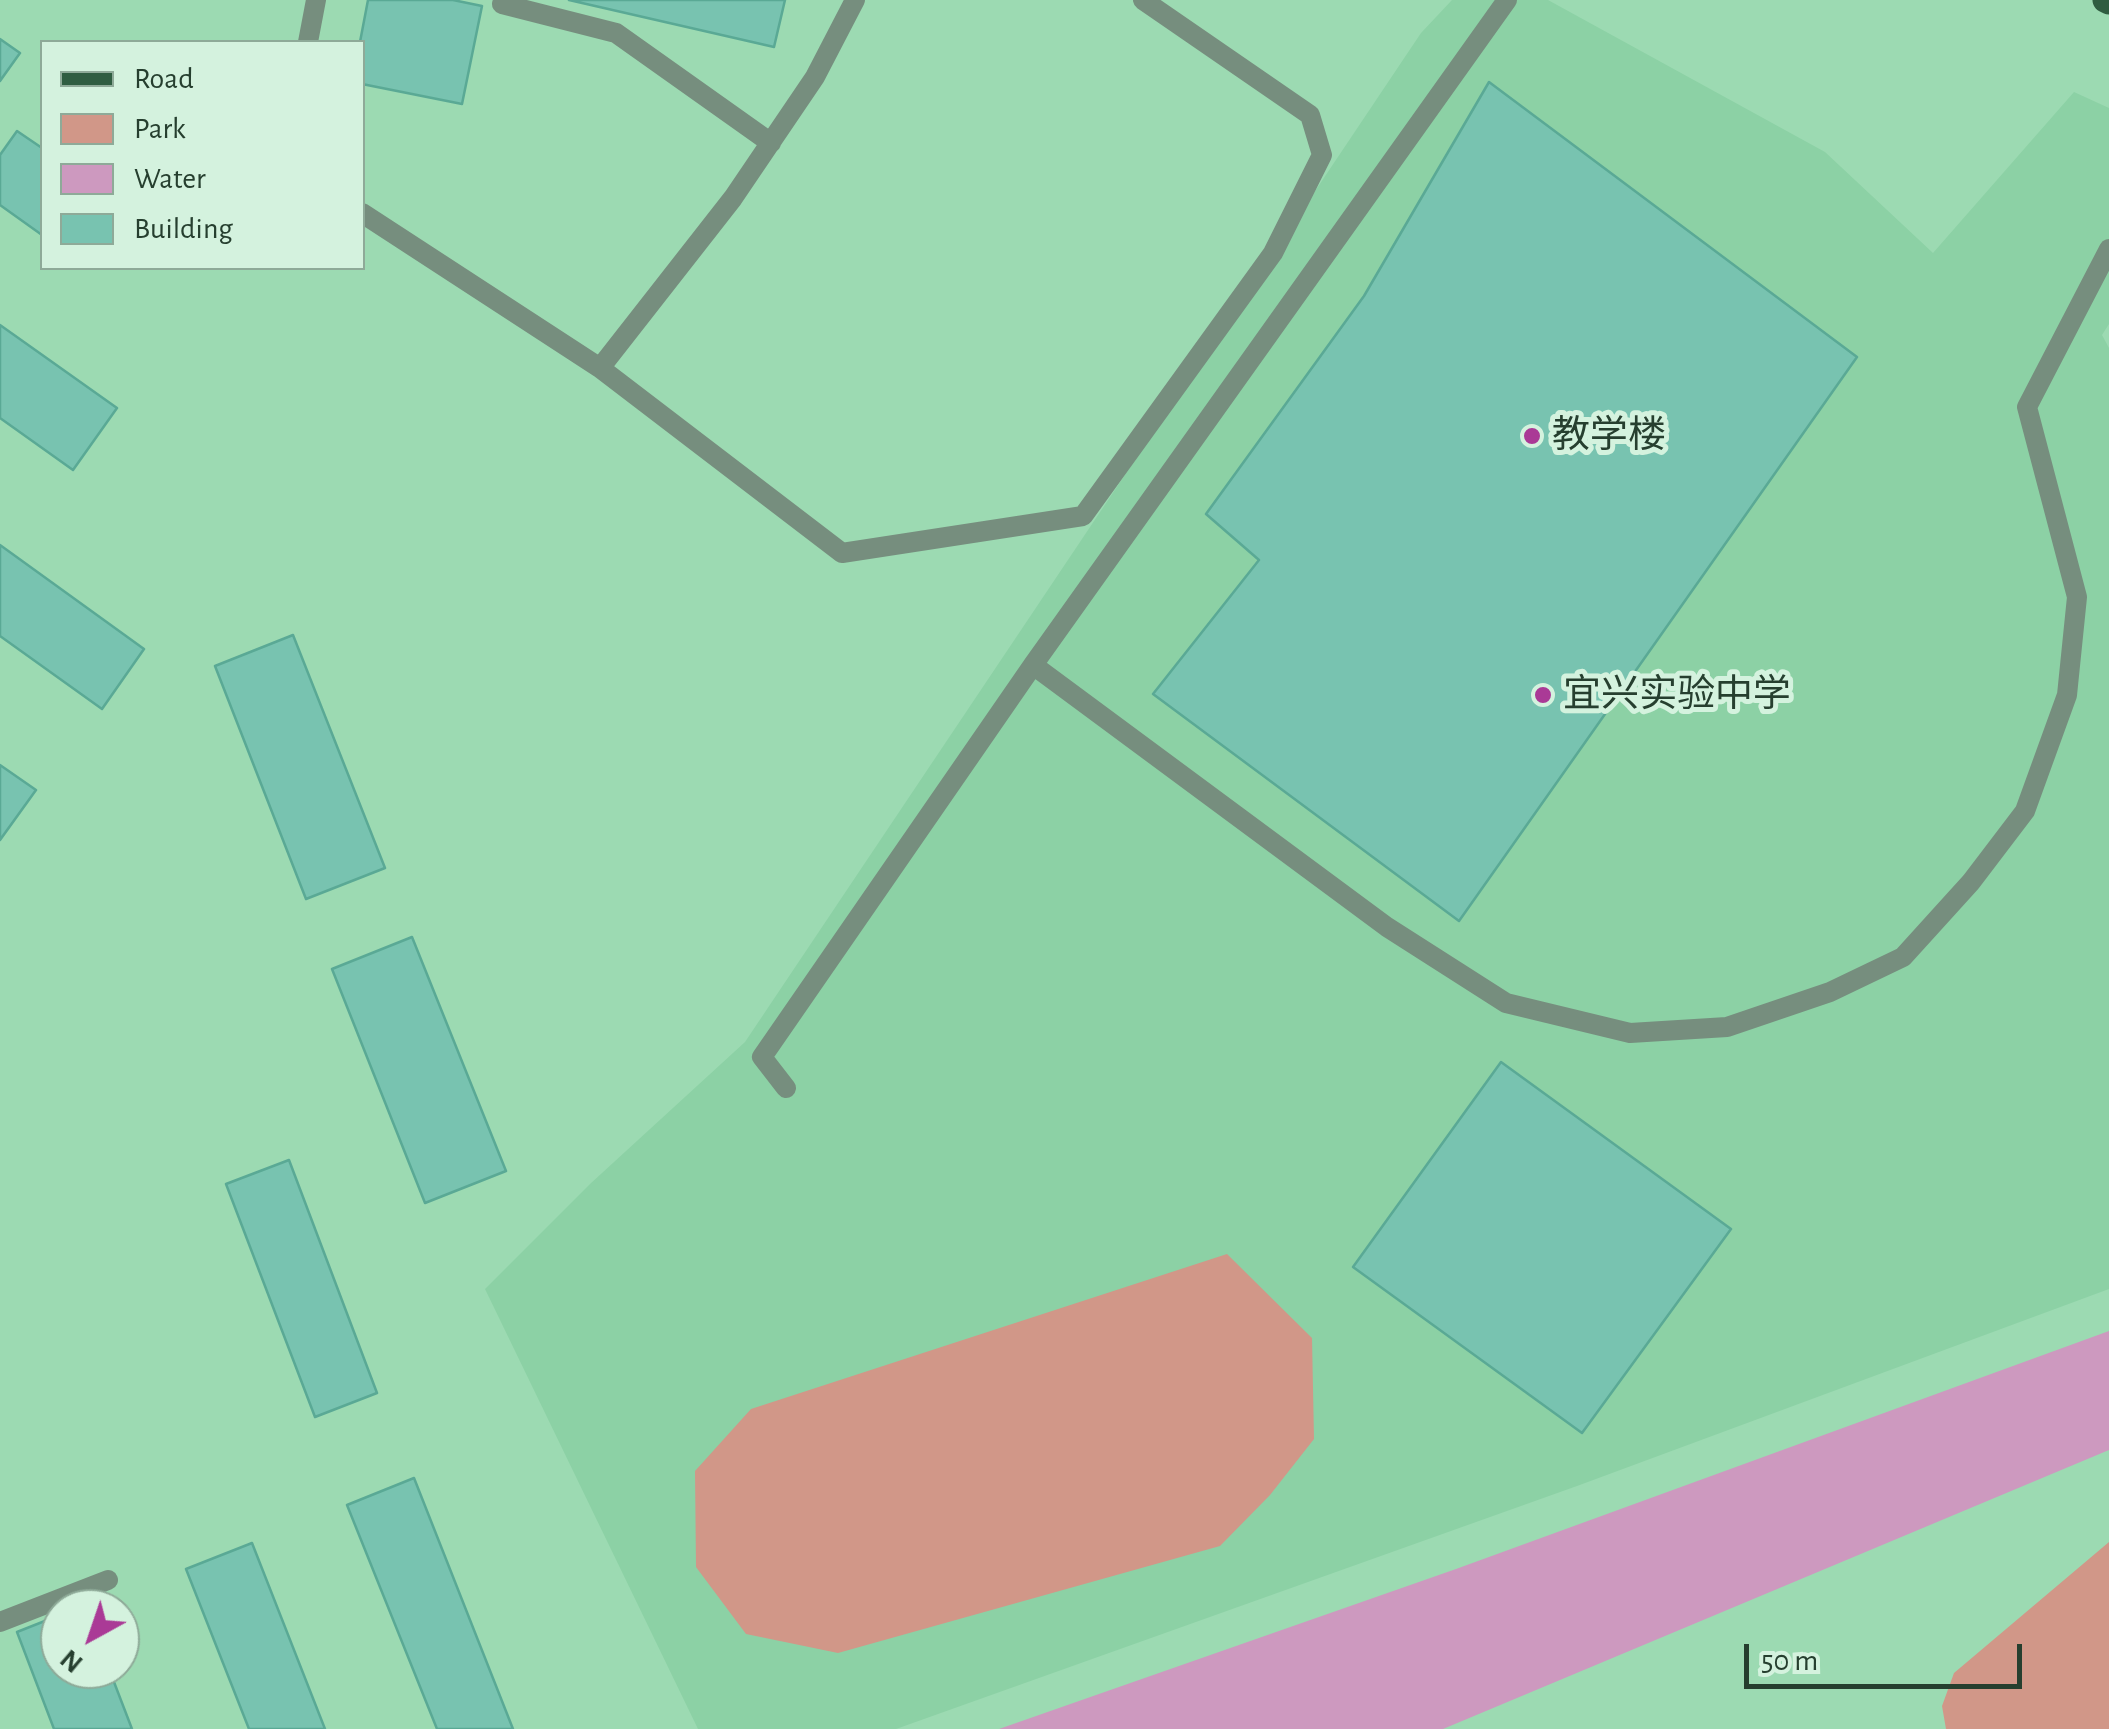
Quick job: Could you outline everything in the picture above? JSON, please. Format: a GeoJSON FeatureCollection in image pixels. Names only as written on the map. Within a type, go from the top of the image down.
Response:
{"type":"FeatureCollection","features":[{"type":"Feature","properties":{"kind":"street"},"geometry":{"type":"LineString","coordinates":[[308,40],[316,0]]}},
{"type":"Feature","properties":{"kind":"street"},"geometry":{"type":"LineString","coordinates":[[600,368],[733,198],[815,77],[855,0]]}},
{"type":"Feature","properties":{"kind":"street"},"geometry":{"type":"LineString","coordinates":[[365,215],[600,368],[842,554],[1083,516],[1274,254],[1322,154],[1310,115],[1143,0]]}},
{"type":"Feature","properties":{"kind":"street"},"geometry":{"type":"LineString","coordinates":[[786,1088],[762,1057],[1033,665],[1508,0]]}},
{"type":"Feature","properties":{"kind":"street"},"geometry":{"type":"LineString","coordinates":[[502,4],[616,33],[771,143]]}},
{"type":"Feature","properties":{"kind":"street"},"geometry":{"type":"LineString","coordinates":[[1033,665],[1387,927],[1506,1003],[1630,1032],[1728,1028],[1830,992],[1903,957],[1971,882],[2025,811],[2067,695],[2077,597],[2027,407],[2109,249]]}},
{"type":"Feature","properties":{"kind":"street"},"geometry":{"type":"LineString","coordinates":[[0,1622],[108,1580]]}},
{"type":"Feature","properties":{"kind":"shaded area","name":"宜兴实验中学"},"geometry":{"type":"Polygon","coordinates":[[[1452,0],[1548,0],[1825,152],[1933,253],[2074,92],[2109,108],[2109,324],[2102,335],[2109,348],[2109,1289],[1577,1486],[896,1729],[698,1729],[485,1289],[590,1184],[745,1042],[1421,33],[1452,0]]]}},
{"type":"Feature","properties":{"kind":"green space"},"geometry":{"type":"Polygon","coordinates":[[[1227,1254],[1312,1338],[1314,1439],[1270,1495],[1220,1546],[838,1653],[746,1634],[696,1567],[695,1471],[751,1409],[1227,1254]]]}},
{"type":"Feature","properties":{"kind":"green space"},"geometry":{"type":"Polygon","coordinates":[[[2109,1542],[2109,1729],[1946,1729],[1942,1706],[1954,1673],[2109,1542]]]}},
{"type":"Feature","properties":{"kind":"water"},"geometry":{"type":"Polygon","coordinates":[[[2109,1331],[2109,1450],[1443,1729],[999,1729],[1456,1569],[2109,1331]]]}},
{"type":"Feature","properties":{"kind":"building"},"geometry":{"type":"Polygon","coordinates":[[[368,0],[453,0],[482,6],[462,104],[365,85],[365,40],[360,40],[368,0]]]}},
{"type":"Feature","properties":{"kind":"building"},"geometry":{"type":"Polygon","coordinates":[[[569,0],[785,0],[774,47],[569,0]]]}},
{"type":"Feature","properties":{"kind":"building"},"geometry":{"type":"Polygon","coordinates":[[[0,39],[20,53],[0,81],[0,39]]]}},
{"type":"Feature","properties":{"kind":"building","name":"教学楼"},"geometry":{"type":"Polygon","coordinates":[[[1489,82],[1857,357],[1459,921],[1153,694],[1259,560],[1206,514],[1364,296],[1489,82]]]}},
{"type":"Feature","properties":{"kind":"building"},"geometry":{"type":"Polygon","coordinates":[[[17,131],[40,147],[40,234],[0,205],[0,155],[17,131]]]}},
{"type":"Feature","properties":{"kind":"building"},"geometry":{"type":"Polygon","coordinates":[[[0,325],[117,408],[73,470],[0,418],[0,325]]]}},
{"type":"Feature","properties":{"kind":"building"},"geometry":{"type":"Polygon","coordinates":[[[0,545],[144,649],[102,709],[0,636],[0,545]]]}},
{"type":"Feature","properties":{"kind":"building"},"geometry":{"type":"Polygon","coordinates":[[[293,635],[385,868],[306,899],[215,666],[293,635]]]}},
{"type":"Feature","properties":{"kind":"building"},"geometry":{"type":"Polygon","coordinates":[[[0,765],[36,790],[0,840],[0,765]]]}},
{"type":"Feature","properties":{"kind":"building"},"geometry":{"type":"Polygon","coordinates":[[[412,937],[506,1171],[425,1203],[332,969],[412,937]]]}},
{"type":"Feature","properties":{"kind":"building"},"geometry":{"type":"Polygon","coordinates":[[[1501,1062],[1731,1229],[1582,1433],[1353,1267],[1501,1062]]]}},
{"type":"Feature","properties":{"kind":"building"},"geometry":{"type":"Polygon","coordinates":[[[289,1160],[377,1393],[315,1417],[226,1184],[289,1160]]]}},
{"type":"Feature","properties":{"kind":"building"},"geometry":{"type":"Polygon","coordinates":[[[414,1478],[513,1729],[437,1729],[347,1505],[414,1478]]]}},
{"type":"Feature","properties":{"kind":"building"},"geometry":{"type":"Polygon","coordinates":[[[252,1543],[325,1729],[249,1729],[186,1569],[252,1543]]]}},
{"type":"Feature","properties":{"kind":"building"},"geometry":{"type":"Polygon","coordinates":[[[40,1623],[40,1689],[117,1689],[132,1729],[54,1729],[17,1632],[40,1623]]]}},
{"type":"Feature","properties":{"kind":"place","name":"教学楼"},"geometry":{"type":"Point","coordinates":[1532,436]}},
{"type":"Feature","properties":{"kind":"place","name":"宜兴实验中学"},"geometry":{"type":"Point","coordinates":[1543,695]}}]}
